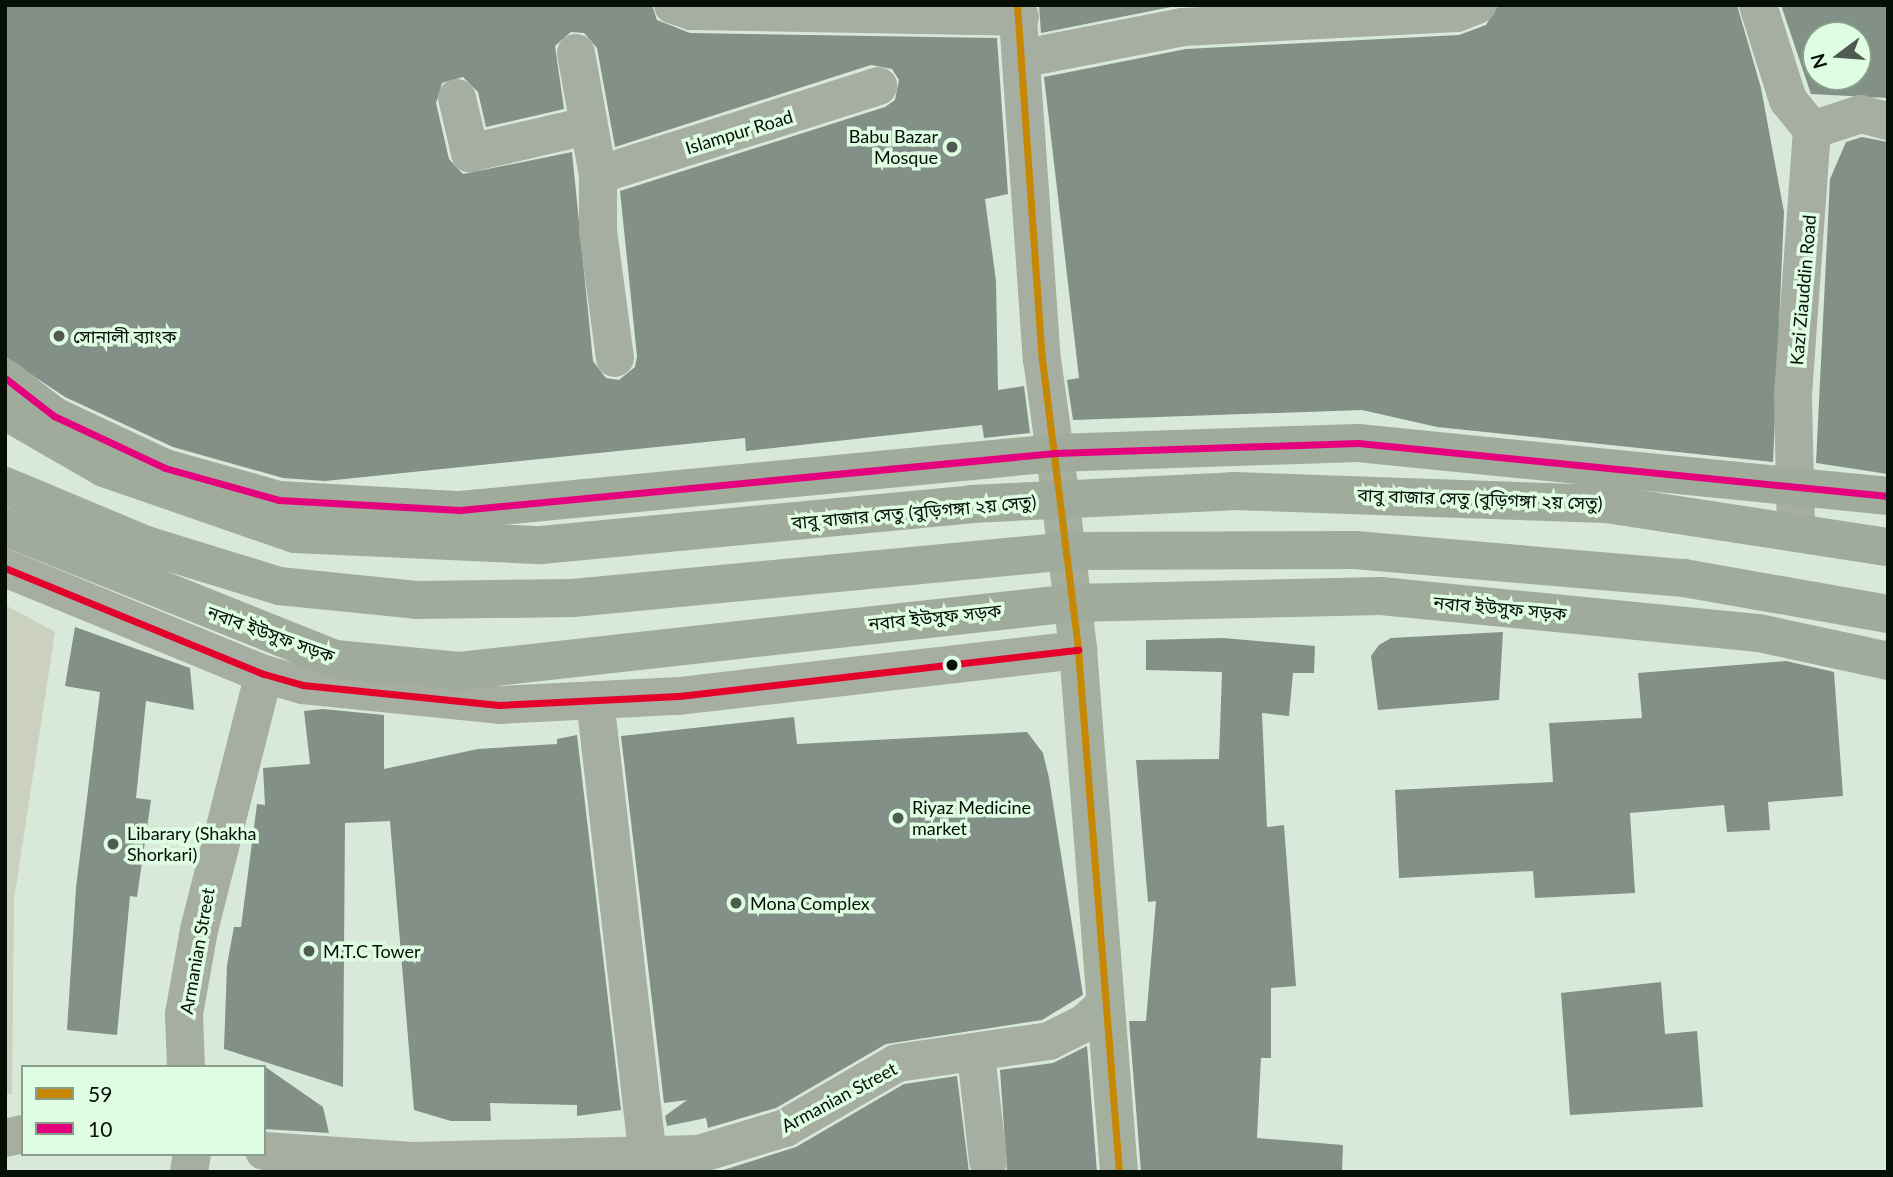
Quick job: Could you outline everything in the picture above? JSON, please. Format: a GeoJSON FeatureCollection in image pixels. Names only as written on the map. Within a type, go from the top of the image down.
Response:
{"type":"FeatureCollection","features":[{"type":"Feature","properties":{"kind":"highway"},"geometry":{"type":"LineString","coordinates":[[5,377],[54,416],[165,468],[279,500],[487,508],[1055,453],[1358,443],[1888,495]]}},
{"type":"Feature","properties":{"kind":"highway","name":"বাবু বাজার সেতু (বুড়িগঙ্গা ২য় সেতু)"},"geometry":{"type":"LineString","coordinates":[[5,411],[104,468],[295,534],[541,545],[971,504],[1233,492],[1606,503],[1796,530],[1888,547]]}},
{"type":"Feature","properties":{"kind":"highway"},"geometry":{"type":"LineString","coordinates":[[5,486],[146,545],[279,586],[416,600],[573,598],[1066,551],[1355,550],[1684,578],[1888,614]]}},
{"type":"Feature","properties":{"kind":"highway","name":"নবাব ইউসুফ সড়ক"},"geometry":{"type":"LineString","coordinates":[[5,527],[335,659],[459,671],[1073,603],[1381,596],[1759,633],[1888,661]]}},
{"type":"Feature","properties":{"kind":"main road"},"geometry":{"type":"LineString","coordinates":[[1055,453],[1078,650],[1103,1006],[1118,1172]]}},
{"type":"Feature","properties":{"kind":"street"},"geometry":{"type":"LineString","coordinates":[[673,5],[691,11],[1018,11],[1025,58],[1042,359],[1055,453]]}},
{"type":"Feature","properties":{"kind":"street"},"geometry":{"type":"LineString","coordinates":[[1025,58],[1183,27],[1457,13],[1477,5]]}},
{"type":"Feature","properties":{"kind":"street"},"geometry":{"type":"LineString","coordinates":[[1758,5],[1788,100],[1812,130],[1861,114],[1888,121]]}},
{"type":"Feature","properties":{"kind":"street"},"geometry":{"type":"LineString","coordinates":[[576,53],[598,175],[598,231],[615,358]]}},
{"type":"Feature","properties":{"kind":"street","name":"Islampur Road"},"geometry":{"type":"LineString","coordinates":[[598,175],[878,86]]}},
{"type":"Feature","properties":{"kind":"street"},"geometry":{"type":"LineString","coordinates":[[457,98],[470,153],[587,125]]}},
{"type":"Feature","properties":{"kind":"street","name":"Kazi Ziauddin Road"},"geometry":{"type":"LineString","coordinates":[[1796,530],[1793,395],[1812,130]]}},
{"type":"Feature","properties":{"kind":"street"},"geometry":{"type":"LineString","coordinates":[[5,568],[264,674],[303,685],[499,705],[595,700],[932,671],[1078,650]]}},
{"type":"Feature","properties":{"kind":"street","name":"Armanian Street"},"geometry":{"type":"LineString","coordinates":[[186,1065],[184,1014],[199,930],[264,674]]}},
{"type":"Feature","properties":{"kind":"street"},"geometry":{"type":"LineString","coordinates":[[595,700],[648,1155]]}},
{"type":"Feature","properties":{"kind":"street","name":"Armanian Street"},"geometry":{"type":"LineString","coordinates":[[266,1151],[413,1161],[699,1154],[785,1128],[897,1063],[976,1054],[1049,1041],[1085,1023],[1103,1006]]}},
{"type":"Feature","properties":{"kind":"street"},"geometry":{"type":"LineString","coordinates":[[976,1054],[988,1161]]}},
{"type":"Feature","properties":{"kind":"green space"},"geometry":{"type":"Polygon","coordinates":[[[5,605],[55,632],[14,900],[12,1094],[5,1094],[5,605]]]}},
{"type":"Feature","properties":{"kind":"building"},"geometry":{"type":"Polygon","coordinates":[[[5,5],[652,5],[657,20],[690,33],[997,38],[1008,194],[985,199],[996,281],[998,390],[1024,386],[1030,433],[984,438],[982,425],[746,451],[745,438],[325,481],[283,478],[173,447],[65,397],[5,357],[5,5]],[[571,32],[555,46],[564,109],[486,127],[478,92],[463,77],[442,83],[436,103],[449,159],[463,174],[572,152],[593,361],[606,378],[619,380],[635,367],[637,356],[620,191],[885,107],[895,100],[899,80],[892,69],[871,65],[615,147],[597,48],[584,33],[571,32]]]}},
{"type":"Feature","properties":{"kind":"building"},"geometry":{"type":"Polygon","coordinates":[[[1039,5],[1181,5],[1041,33],[1039,5]]]}},
{"type":"Feature","properties":{"kind":"building"},"geometry":{"type":"Polygon","coordinates":[[[1498,5],[1737,5],[1761,88],[1784,212],[1773,462],[1437,427],[1362,410],[1073,420],[1067,380],[1079,378],[1044,77],[1186,49],[1459,35],[1486,25],[1498,5]]]}},
{"type":"Feature","properties":{"kind":"building"},"geometry":{"type":"Polygon","coordinates":[[[1781,5],[1888,5],[1888,98],[1811,94],[1810,91],[1872,91],[1872,21],[1802,21],[1802,67],[1781,5]]]}},
{"type":"Feature","properties":{"kind":"building"},"geometry":{"type":"Polygon","coordinates":[[[1862,137],[1888,142],[1888,474],[1816,463],[1830,179],[1846,142],[1862,137]]]}},
{"type":"Feature","properties":{"kind":"building"},"geometry":{"type":"Polygon","coordinates":[[[75,627],[190,668],[194,710],[146,701],[136,798],[151,800],[137,897],[130,896],[117,1035],[67,1030],[76,888],[100,692],[65,686],[75,627]]]}},
{"type":"Feature","properties":{"kind":"building"},"geometry":{"type":"Polygon","coordinates":[[[1503,632],[1499,700],[1378,710],[1371,656],[1379,645],[1391,638],[1503,632]]]}},
{"type":"Feature","properties":{"kind":"building"},"geometry":{"type":"Polygon","coordinates":[[[1223,638],[1315,646],[1314,673],[1293,673],[1289,716],[1262,713],[1267,827],[1284,825],[1296,986],[1271,988],[1271,1058],[1261,1058],[1257,1138],[1343,1145],[1342,1172],[1141,1172],[1129,1021],[1146,1021],[1156,901],[1148,902],[1136,760],[1219,759],[1222,672],[1146,670],[1146,640],[1223,638]]]}},
{"type":"Feature","properties":{"kind":"building"},"geometry":{"type":"Polygon","coordinates":[[[1786,661],[1834,672],[1843,796],[1768,802],[1770,830],[1727,832],[1724,805],[1630,813],[1635,893],[1535,898],[1533,871],[1399,878],[1395,790],[1553,782],[1549,723],[1642,718],[1638,673],[1786,661]]]}},
{"type":"Feature","properties":{"kind":"building"},"geometry":{"type":"Polygon","coordinates":[[[323,709],[384,715],[384,769],[478,749],[557,744],[557,739],[577,735],[621,1110],[577,1116],[577,1105],[490,1103],[491,1121],[451,1121],[414,1110],[390,821],[345,823],[343,1087],[224,1049],[227,965],[234,927],[241,927],[257,804],[265,805],[263,768],[310,764],[304,711],[323,709]]]}},
{"type":"Feature","properties":{"kind":"building"},"geometry":{"type":"Polygon","coordinates":[[[794,717],[797,744],[1027,732],[1043,753],[1049,778],[1083,995],[1042,1020],[886,1044],[776,1108],[708,1128],[706,1118],[667,1126],[665,1116],[687,1100],[664,1103],[621,736],[794,717]]]}},
{"type":"Feature","properties":{"kind":"building"},"geometry":{"type":"Polygon","coordinates":[[[1661,982],[1665,1034],[1697,1031],[1703,1107],[1570,1115],[1561,993],[1661,982]]]}},
{"type":"Feature","properties":{"kind":"building"},"geometry":{"type":"Polygon","coordinates":[[[1087,1046],[1097,1172],[1007,1172],[1000,1070],[1053,1063],[1087,1046]]]}},
{"type":"Feature","properties":{"kind":"building"},"geometry":{"type":"Polygon","coordinates":[[[266,1067],[323,1107],[329,1133],[266,1129],[266,1067]]]}},
{"type":"Feature","properties":{"kind":"building"},"geometry":{"type":"Polygon","coordinates":[[[957,1076],[969,1172],[717,1172],[796,1147],[904,1084],[957,1076]]]}},
{"type":"Feature","properties":{"kind":"transit line","name":"59"},"geometry":{"type":"LineString","coordinates":[[1017,5],[1042,359],[1078,650],[1119,1172]]}},
{"type":"Feature","properties":{"kind":"transit line","name":"10"},"geometry":{"type":"LineString","coordinates":[[5,378],[54,416],[165,468],[279,500],[460,510],[1055,453],[1358,443],[1888,496]]}},
{"type":"Feature","properties":{"kind":"transit line"},"geometry":{"type":"LineString","coordinates":[[5,568],[264,674],[303,685],[499,705],[679,696],[1078,650]]}},
{"type":"Feature","properties":{"kind":"place","name":"Babu Bazar Mosque"},"geometry":{"type":"Point","coordinates":[952,147]}},
{"type":"Feature","properties":{"kind":"place","name":"সোনালী ব্যাংক"},"geometry":{"type":"Point","coordinates":[59,336]}},
{"type":"Feature","properties":{"kind":"place","name":"Riyaz Medicine market"},"geometry":{"type":"Point","coordinates":[898,818]}},
{"type":"Feature","properties":{"kind":"place","name":"Libarary (Shakha Shorkari)"},"geometry":{"type":"Point","coordinates":[113,844]}},
{"type":"Feature","properties":{"kind":"place","name":"Mona Complex"},"geometry":{"type":"Point","coordinates":[736,903]}},
{"type":"Feature","properties":{"kind":"place","name":"M.T.C Tower"},"geometry":{"type":"Point","coordinates":[309,951]}}]}
